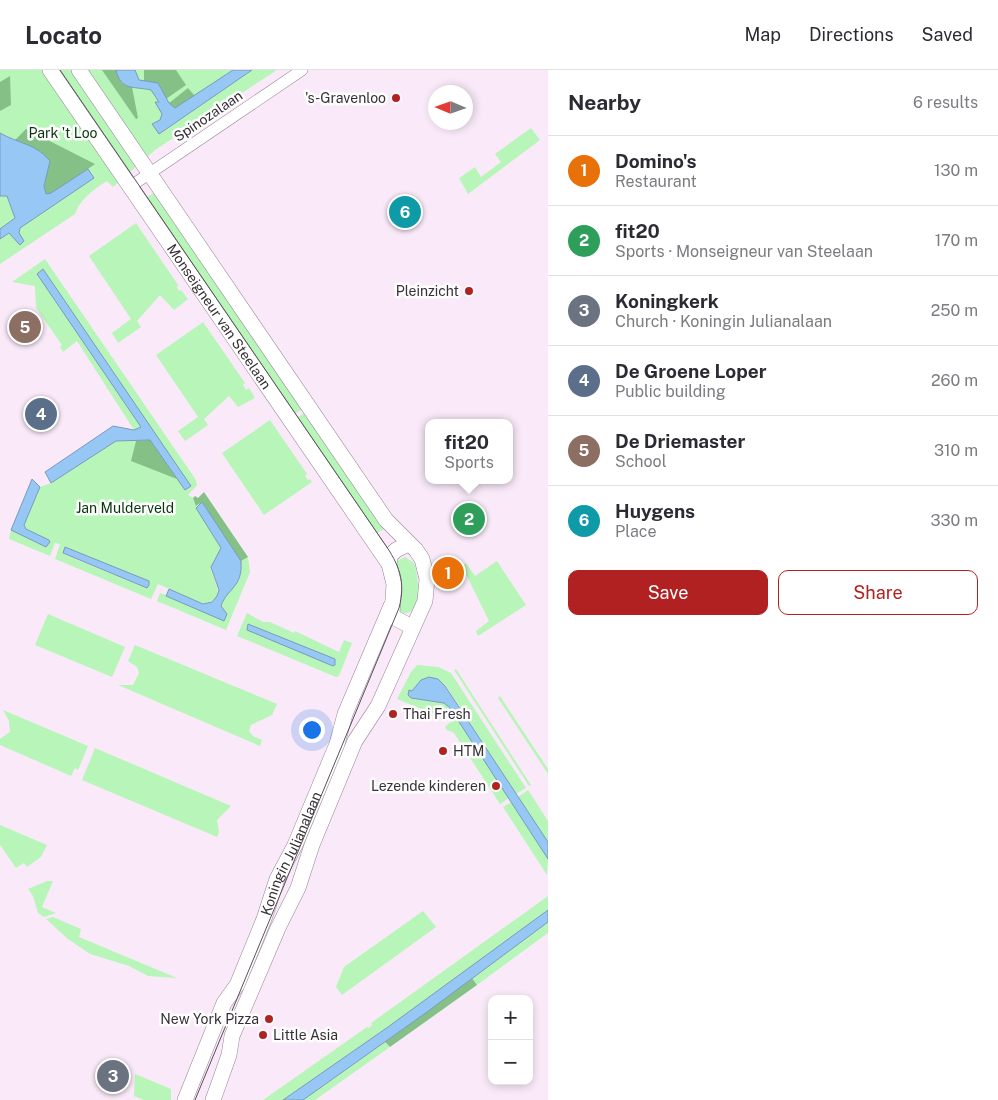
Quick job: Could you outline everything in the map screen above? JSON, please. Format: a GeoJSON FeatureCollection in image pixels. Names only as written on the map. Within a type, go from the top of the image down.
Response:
{"type":"FeatureCollection","features":[{"type":"Feature","properties":{"kind":"main road","name":"Monseigneur van Steelaan"},"geometry":{"type":"LineString","coordinates":[[50,70],[388,564]]}},
{"type":"Feature","properties":{"kind":"main road","name":"Monseigneur van Steelaan"},"geometry":{"type":"LineString","coordinates":[[79,70],[381,512],[419,554],[427,579],[425,601],[412,627]]}},
{"type":"Feature","properties":{"kind":"main road"},"geometry":{"type":"LineString","coordinates":[[388,564],[390,556],[396,550],[408,544]]}},
{"type":"Feature","properties":{"kind":"main road","name":"Koningin Julianalaan"},"geometry":{"type":"LineString","coordinates":[[185,1100],[224,1003],[236,985],[264,919],[277,879],[295,845],[322,781],[337,744],[349,705],[391,606],[394,584],[388,564]]}},
{"type":"Feature","properties":{"kind":"main road"},"geometry":{"type":"LineString","coordinates":[[391,606],[394,618],[412,627]]}},
{"type":"Feature","properties":{"kind":"main road","name":"Koningin Julianalaan"},"geometry":{"type":"LineString","coordinates":[[213,1100],[229,1055],[232,1036],[278,928],[298,888],[312,845],[355,741],[378,706],[412,627]]}},
{"type":"Feature","properties":{"kind":"street","name":"Spinozalaan"},"geometry":{"type":"LineString","coordinates":[[131,186],[302,70]]}},
{"type":"Feature","properties":{"kind":"green space","name":"Park 't Loo"},"geometry":{"type":"Polygon","coordinates":[[[0,70],[277,70],[155,150],[113,187],[107,181],[97,188],[84,199],[75,214],[0,264],[0,70]]]}},
{"type":"Feature","properties":{"kind":"green space"},"geometry":{"type":"Polygon","coordinates":[[[102,70],[116,70],[121,82],[132,87],[138,118],[136,119],[102,70]]]}},
{"type":"Feature","properties":{"kind":"green space"},"geometry":{"type":"Polygon","coordinates":[[[144,70],[176,70],[186,85],[166,99],[158,83],[144,81],[144,70]]]}},
{"type":"Feature","properties":{"kind":"green space"},"geometry":{"type":"Polygon","coordinates":[[[10,76],[11,105],[0,111],[0,82],[10,76]]]}},
{"type":"Feature","properties":{"kind":"green space"},"geometry":{"type":"Polygon","coordinates":[[[188,88],[195,96],[175,108],[172,107],[169,103],[188,88]]]}},
{"type":"Feature","properties":{"kind":"green space"},"geometry":{"type":"Polygon","coordinates":[[[531,128],[540,140],[468,194],[459,178],[475,167],[481,177],[501,162],[495,154],[531,128]]]}},
{"type":"Feature","properties":{"kind":"green space"},"geometry":{"type":"Polygon","coordinates":[[[26,129],[95,164],[51,194],[46,194],[44,186],[50,161],[15,140],[26,129]]]}},
{"type":"Feature","properties":{"kind":"green space"},"geometry":{"type":"Polygon","coordinates":[[[158,190],[304,408],[293,415],[144,199],[158,190]]]}},
{"type":"Feature","properties":{"kind":"green space"},"geometry":{"type":"Polygon","coordinates":[[[136,223],[178,285],[179,291],[181,290],[188,299],[174,310],[160,295],[137,321],[141,327],[118,343],[112,333],[131,319],[89,256],[136,223]]]}},
{"type":"Feature","properties":{"kind":"green space","name":"Jan Mulderveld"},"geometry":{"type":"Polygon","coordinates":[[[45,259],[196,480],[197,485],[188,495],[193,498],[221,548],[211,567],[218,590],[216,598],[204,604],[158,584],[151,599],[55,559],[60,544],[55,543],[50,556],[9,539],[11,530],[46,546],[49,540],[25,529],[24,524],[40,487],[51,483],[116,441],[150,440],[185,490],[191,486],[37,274],[141,427],[134,430],[77,341],[63,352],[60,347],[62,345],[36,308],[35,286],[12,282],[45,259]],[[65,547],[63,554],[146,588],[149,585],[148,581],[65,547]]]}},
{"type":"Feature","properties":{"kind":"green space"},"geometry":{"type":"Polygon","coordinates":[[[203,322],[245,383],[243,385],[246,390],[249,388],[255,398],[238,407],[229,396],[204,419],[208,425],[185,441],[178,431],[198,417],[156,355],[203,322]]]}},
{"type":"Feature","properties":{"kind":"green space"},"geometry":{"type":"Polygon","coordinates":[[[306,412],[385,528],[372,536],[295,419],[306,412]]]}},
{"type":"Feature","properties":{"kind":"green space"},"geometry":{"type":"Polygon","coordinates":[[[270,420],[307,474],[305,476],[312,482],[264,515],[222,453],[270,420]]]}},
{"type":"Feature","properties":{"kind":"green space"},"geometry":{"type":"Polygon","coordinates":[[[150,440],[177,479],[131,461],[136,441],[150,440]]]}},
{"type":"Feature","properties":{"kind":"green space"},"geometry":{"type":"Polygon","coordinates":[[[204,492],[248,557],[241,561],[202,502],[196,506],[193,498],[195,496],[198,498],[204,492]]]}},
{"type":"Feature","properties":{"kind":"green space"},"geometry":{"type":"Polygon","coordinates":[[[248,557],[250,572],[226,630],[157,601],[160,593],[223,611],[221,606],[223,600],[239,574],[241,561],[248,557]]]}},
{"type":"Feature","properties":{"kind":"green space"},"geometry":{"type":"Polygon","coordinates":[[[405,557],[414,563],[418,587],[416,605],[412,611],[406,613],[397,612],[395,562],[405,557]]]}},
{"type":"Feature","properties":{"kind":"green space"},"geometry":{"type":"Polygon","coordinates":[[[497,561],[526,605],[478,636],[476,631],[489,621],[462,566],[466,563],[475,576],[497,561]]]}},
{"type":"Feature","properties":{"kind":"green space"},"geometry":{"type":"Polygon","coordinates":[[[247,613],[263,622],[270,622],[294,633],[295,631],[339,652],[344,640],[352,643],[339,676],[336,677],[237,636],[247,613]]]}},
{"type":"Feature","properties":{"kind":"green space"},"geometry":{"type":"Polygon","coordinates":[[[48,614],[125,647],[112,677],[35,645],[48,614]]]}},
{"type":"Feature","properties":{"kind":"green space"},"geometry":{"type":"Polygon","coordinates":[[[135,645],[277,704],[272,715],[251,725],[249,731],[253,736],[262,740],[260,746],[118,685],[133,685],[139,673],[137,667],[128,661],[135,645]]]}},
{"type":"Feature","properties":{"kind":"green space"},"geometry":{"type":"Polygon","coordinates":[[[417,665],[438,667],[451,673],[526,788],[516,794],[446,686],[438,679],[421,680],[412,691],[411,698],[445,703],[453,713],[446,717],[443,713],[439,716],[397,699],[411,672],[417,665]]]}},
{"type":"Feature","properties":{"kind":"green space"},"geometry":{"type":"Polygon","coordinates":[[[456,669],[531,785],[529,786],[454,670],[456,669]]]}},
{"type":"Feature","properties":{"kind":"green space"},"geometry":{"type":"Polygon","coordinates":[[[500,696],[548,769],[548,774],[498,698],[500,696]]]}},
{"type":"Feature","properties":{"kind":"green space"},"geometry":{"type":"Polygon","coordinates":[[[3,710],[88,746],[78,770],[75,768],[71,776],[0,745],[0,739],[10,732],[9,721],[3,710]]]}},
{"type":"Feature","properties":{"kind":"green space"},"geometry":{"type":"Polygon","coordinates":[[[456,717],[509,798],[500,804],[454,733],[445,727],[456,717]]]}},
{"type":"Feature","properties":{"kind":"green space"},"geometry":{"type":"Polygon","coordinates":[[[95,748],[231,806],[217,820],[219,832],[217,837],[82,780],[95,748]]]}},
{"type":"Feature","properties":{"kind":"green space"},"geometry":{"type":"Polygon","coordinates":[[[528,790],[548,821],[548,842],[518,797],[528,790]]]}},
{"type":"Feature","properties":{"kind":"green space"},"geometry":{"type":"Polygon","coordinates":[[[511,802],[548,859],[547,875],[503,807],[511,802]]]}},
{"type":"Feature","properties":{"kind":"green space"},"geometry":{"type":"Polygon","coordinates":[[[0,825],[47,845],[41,857],[27,867],[24,863],[16,868],[0,845],[0,825]]]}},
{"type":"Feature","properties":{"kind":"green space"},"geometry":{"type":"Polygon","coordinates":[[[47,881],[53,881],[42,907],[56,913],[44,917],[38,913],[33,896],[28,889],[47,881]]]}},
{"type":"Feature","properties":{"kind":"green space"},"geometry":{"type":"Polygon","coordinates":[[[548,896],[548,910],[388,1027],[283,1100],[263,1100],[367,1027],[369,1028],[372,1025],[371,1023],[548,896]]]}},
{"type":"Feature","properties":{"kind":"green space"},"geometry":{"type":"Polygon","coordinates":[[[423,911],[436,927],[342,995],[336,987],[344,967],[423,911]]]}},
{"type":"Feature","properties":{"kind":"green space"},"geometry":{"type":"Polygon","coordinates":[[[53,917],[81,929],[79,937],[177,978],[148,976],[129,966],[90,954],[68,939],[46,919],[53,917]]]}},
{"type":"Feature","properties":{"kind":"green space"},"geometry":{"type":"Polygon","coordinates":[[[548,922],[548,933],[477,985],[472,978],[548,922]]]}},
{"type":"Feature","properties":{"kind":"green space"},"geometry":{"type":"Polygon","coordinates":[[[472,978],[477,985],[390,1047],[385,1042],[472,978]]]}},
{"type":"Feature","properties":{"kind":"green space"},"geometry":{"type":"Polygon","coordinates":[[[385,1042],[390,1047],[315,1100],[303,1100],[385,1042]]]}},
{"type":"Feature","properties":{"kind":"green space"},"geometry":{"type":"Polygon","coordinates":[[[135,1074],[171,1089],[171,1100],[144,1100],[134,1096],[135,1074]]]}},
{"type":"Feature","properties":{"kind":"water"},"geometry":{"type":"Polygon","coordinates":[[[116,70],[135,70],[139,80],[158,83],[169,103],[175,108],[233,70],[252,70],[159,134],[152,124],[160,120],[162,114],[155,102],[159,102],[151,90],[125,85],[118,77],[116,70]]]}},
{"type":"Feature","properties":{"kind":"water"},"geometry":{"type":"Polygon","coordinates":[[[0,133],[33,147],[50,161],[44,186],[46,194],[51,193],[88,169],[94,178],[20,228],[19,233],[24,241],[20,245],[9,233],[0,239],[0,229],[15,218],[7,196],[0,196],[0,133]]]}},
{"type":"Feature","properties":{"kind":"water"},"geometry":{"type":"Polygon","coordinates":[[[43,269],[191,486],[185,490],[150,440],[116,441],[51,483],[45,472],[113,426],[134,430],[141,427],[37,274],[43,269]]]}},
{"type":"Feature","properties":{"kind":"water"},"geometry":{"type":"Polygon","coordinates":[[[32,479],[40,487],[24,525],[26,529],[49,540],[50,542],[46,547],[11,530],[32,479]]]}},
{"type":"Feature","properties":{"kind":"water"},"geometry":{"type":"Polygon","coordinates":[[[202,502],[241,561],[240,577],[221,606],[227,614],[224,621],[166,596],[169,589],[203,604],[212,602],[217,596],[219,590],[211,567],[221,548],[196,508],[202,502]]]}},
{"type":"Feature","properties":{"kind":"water"},"geometry":{"type":"Polygon","coordinates":[[[65,547],[149,581],[149,585],[147,588],[63,553],[65,547]]]}},
{"type":"Feature","properties":{"kind":"water"},"geometry":{"type":"Polygon","coordinates":[[[248,624],[335,659],[335,665],[333,666],[247,630],[248,624]]]}},
{"type":"Feature","properties":{"kind":"water"},"geometry":{"type":"Polygon","coordinates":[[[429,677],[438,679],[445,686],[548,842],[548,859],[450,708],[444,703],[411,698],[408,695],[409,690],[412,691],[421,680],[429,677]]]}},
{"type":"Feature","properties":{"kind":"water"},"geometry":{"type":"Polygon","coordinates":[[[548,910],[548,922],[427,1012],[303,1100],[283,1100],[388,1027],[548,910]]]}},
{"type":"Feature","properties":{"kind":"tram line"},"geometry":{"type":"LineString","coordinates":[[60,70],[394,558],[400,574],[402,590],[399,608],[195,1100]]}},
{"type":"Feature","properties":{"kind":"place","name":"'s-Gravenloo"},"geometry":{"type":"Point","coordinates":[396,98]}},
{"type":"Feature","properties":{"kind":"place","name":"Huygens"},"geometry":{"type":"Point","coordinates":[405,212]}},
{"type":"Feature","properties":{"kind":"place","name":"Pleinzicht"},"geometry":{"type":"Point","coordinates":[469,291]}},
{"type":"Feature","properties":{"kind":"place","name":"De Driemaster"},"geometry":{"type":"Point","coordinates":[25,327]}},
{"type":"Feature","properties":{"kind":"place","name":"De Groene Loper"},"geometry":{"type":"Point","coordinates":[41,414]}},
{"type":"Feature","properties":{"kind":"place","name":"fit20"},"geometry":{"type":"Point","coordinates":[469,519]}},
{"type":"Feature","properties":{"kind":"place","name":"Domino's"},"geometry":{"type":"Point","coordinates":[448,573]}},
{"type":"Feature","properties":{"kind":"place","name":"Thai Fresh"},"geometry":{"type":"Point","coordinates":[393,714]}},
{"type":"Feature","properties":{"kind":"place","name":"HTM"},"geometry":{"type":"Point","coordinates":[443,751]}},
{"type":"Feature","properties":{"kind":"place","name":"Lezende kinderen"},"geometry":{"type":"Point","coordinates":[496,786]}},
{"type":"Feature","properties":{"kind":"place","name":"New York Pizza"},"geometry":{"type":"Point","coordinates":[269,1019]}},
{"type":"Feature","properties":{"kind":"place","name":"Little Asia"},"geometry":{"type":"Point","coordinates":[263,1035]}},
{"type":"Feature","properties":{"kind":"place","name":"Koningkerk"},"geometry":{"type":"Point","coordinates":[113,1076]}}]}
